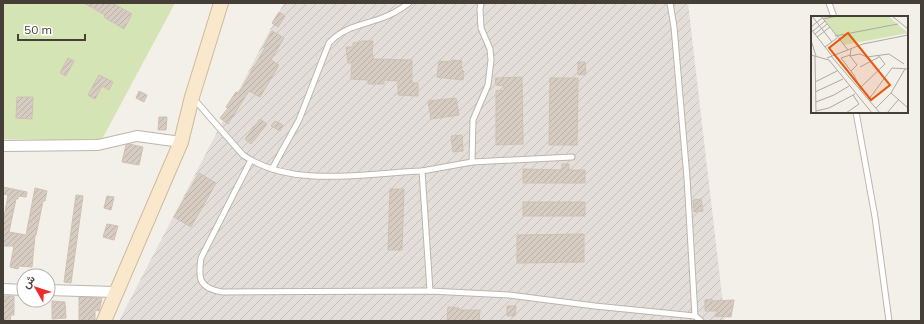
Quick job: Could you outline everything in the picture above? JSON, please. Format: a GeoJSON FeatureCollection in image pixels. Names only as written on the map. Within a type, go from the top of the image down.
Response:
{"type":"FeatureCollection","features":[{"type":"Feature","properties":{"kind":"street"},"geometry":{"type":"LineString","coordinates":[[104,321],[115,292],[180,142],[192,97],[221,3]]}},
{"type":"Feature","properties":{"kind":"street"},"geometry":{"type":"LineString","coordinates":[[3,146],[98,145],[138,136],[180,142]]}},
{"type":"Feature","properties":{"kind":"street"},"geometry":{"type":"LineString","coordinates":[[3,289],[16,290]]}},
{"type":"Feature","properties":{"kind":"street"},"geometry":{"type":"LineString","coordinates":[[56,290],[115,292]]}},
{"type":"Feature","properties":{"kind":"lane"},"geometry":{"type":"LineString","coordinates":[[272,169],[298,120],[329,43],[336,35],[348,29],[383,18],[409,3]]}},
{"type":"Feature","properties":{"kind":"lane"},"geometry":{"type":"LineString","coordinates":[[472,162],[473,120],[488,85],[492,60],[490,48],[481,28],[481,3]]}},
{"type":"Feature","properties":{"kind":"lane"},"geometry":{"type":"LineString","coordinates":[[670,3],[674,27],[687,178],[695,316]]}},
{"type":"Feature","properties":{"kind":"lane"},"geometry":{"type":"LineString","coordinates":[[829,3],[834,16]]}},
{"type":"Feature","properties":{"kind":"lane"},"geometry":{"type":"LineString","coordinates":[[192,97],[243,155],[272,169],[309,176],[338,177],[422,171],[472,162],[572,157]]}},
{"type":"Feature","properties":{"kind":"lane"},"geometry":{"type":"LineString","coordinates":[[856,113],[875,217],[889,321]]}},
{"type":"Feature","properties":{"kind":"lane"},"geometry":{"type":"LineString","coordinates":[[251,160],[201,258],[199,274],[203,284],[211,290],[222,292],[430,291],[509,295],[595,306],[695,316],[701,321]]}},
{"type":"Feature","properties":{"kind":"lane"},"geometry":{"type":"LineString","coordinates":[[422,171],[430,291]]}},
{"type":"Feature","properties":{"kind":"shaded area"},"geometry":{"type":"Polygon","coordinates":[[[284,3],[688,3],[725,321],[119,321],[284,3]]]}},
{"type":"Feature","properties":{"kind":"green space"},"geometry":{"type":"Polygon","coordinates":[[[3,3],[175,3],[101,141],[3,139],[3,3]]]}},
{"type":"Feature","properties":{"kind":"building"},"geometry":{"type":"Polygon","coordinates":[[[84,3],[112,3],[132,14],[124,29],[104,17],[105,15],[84,3]]]}},
{"type":"Feature","properties":{"kind":"building"},"geometry":{"type":"Polygon","coordinates":[[[279,12],[285,16],[278,27],[272,23],[279,12]]]}},
{"type":"Feature","properties":{"kind":"building"},"geometry":{"type":"Polygon","coordinates":[[[272,31],[284,38],[271,60],[279,65],[260,97],[249,91],[228,124],[220,118],[228,108],[226,107],[236,92],[239,93],[265,48],[263,47],[272,31]]]}},
{"type":"Feature","properties":{"kind":"building"},"geometry":{"type":"Polygon","coordinates":[[[373,41],[373,59],[412,60],[412,83],[418,83],[418,96],[398,95],[398,81],[384,80],[384,84],[368,84],[368,80],[351,79],[352,63],[348,63],[346,47],[353,47],[353,43],[373,41]]]}},
{"type":"Feature","properties":{"kind":"building"},"geometry":{"type":"Polygon","coordinates":[[[68,58],[74,61],[66,76],[60,73],[68,58]]]}},
{"type":"Feature","properties":{"kind":"building"},"geometry":{"type":"Polygon","coordinates":[[[452,60],[462,61],[461,70],[464,71],[463,80],[437,77],[439,61],[451,62],[452,60]]]}},
{"type":"Feature","properties":{"kind":"building"},"geometry":{"type":"Polygon","coordinates":[[[578,62],[585,62],[586,74],[578,75],[578,62]]]}},
{"type":"Feature","properties":{"kind":"building"},"geometry":{"type":"Polygon","coordinates":[[[99,75],[113,82],[109,90],[102,86],[95,99],[88,95],[99,75]]]}},
{"type":"Feature","properties":{"kind":"building"},"geometry":{"type":"Polygon","coordinates":[[[522,77],[523,144],[496,145],[496,91],[504,90],[504,86],[496,85],[495,78],[522,77]]]}},
{"type":"Feature","properties":{"kind":"building"},"geometry":{"type":"Polygon","coordinates":[[[550,78],[578,78],[577,145],[549,145],[550,78]]]}},
{"type":"Feature","properties":{"kind":"building"},"geometry":{"type":"Polygon","coordinates":[[[139,91],[147,95],[144,102],[136,98],[139,91]]]}},
{"type":"Feature","properties":{"kind":"building"},"geometry":{"type":"Polygon","coordinates":[[[17,97],[33,97],[32,119],[16,118],[17,97]]]}},
{"type":"Feature","properties":{"kind":"building"},"geometry":{"type":"Polygon","coordinates":[[[456,98],[459,115],[431,119],[428,101],[456,98]]]}},
{"type":"Feature","properties":{"kind":"building"},"geometry":{"type":"Polygon","coordinates":[[[159,117],[167,117],[166,130],[158,130],[159,117]]]}},
{"type":"Feature","properties":{"kind":"building"},"geometry":{"type":"Polygon","coordinates":[[[260,119],[267,124],[251,144],[245,139],[260,119]]]}},
{"type":"Feature","properties":{"kind":"building"},"geometry":{"type":"Polygon","coordinates":[[[275,121],[283,125],[280,131],[271,126],[275,121]]]}},
{"type":"Feature","properties":{"kind":"building"},"geometry":{"type":"Polygon","coordinates":[[[462,135],[463,151],[453,152],[451,136],[462,135]]]}},
{"type":"Feature","properties":{"kind":"building"},"geometry":{"type":"Polygon","coordinates":[[[129,144],[143,147],[139,165],[122,162],[126,145],[129,144]]]}},
{"type":"Feature","properties":{"kind":"building"},"geometry":{"type":"Polygon","coordinates":[[[562,164],[569,164],[569,170],[585,170],[585,183],[523,183],[523,169],[562,170],[562,164]]]}},
{"type":"Feature","properties":{"kind":"building"},"geometry":{"type":"Polygon","coordinates":[[[199,173],[216,183],[191,227],[174,217],[199,173]]]}},
{"type":"Feature","properties":{"kind":"building"},"geometry":{"type":"Polygon","coordinates":[[[3,187],[27,192],[26,197],[18,196],[18,199],[16,199],[9,232],[26,235],[35,188],[47,191],[45,201],[43,201],[35,235],[32,267],[19,266],[16,268],[10,267],[14,246],[3,246],[3,223],[8,195],[3,194],[3,187]]]}},
{"type":"Feature","properties":{"kind":"building"},"geometry":{"type":"Polygon","coordinates":[[[390,189],[404,189],[402,250],[388,250],[390,189]]]}},
{"type":"Feature","properties":{"kind":"building"},"geometry":{"type":"Polygon","coordinates":[[[76,195],[83,196],[71,283],[64,282],[76,195]]]}},
{"type":"Feature","properties":{"kind":"building"},"geometry":{"type":"Polygon","coordinates":[[[107,196],[114,197],[111,210],[104,208],[107,196]]]}},
{"type":"Feature","properties":{"kind":"building"},"geometry":{"type":"Polygon","coordinates":[[[701,199],[703,211],[694,212],[693,200],[701,199]]]}},
{"type":"Feature","properties":{"kind":"building"},"geometry":{"type":"Polygon","coordinates":[[[523,202],[585,202],[585,216],[523,216],[523,202]]]}},
{"type":"Feature","properties":{"kind":"building"},"geometry":{"type":"Polygon","coordinates":[[[107,224],[118,226],[114,240],[103,237],[107,224]]]}},
{"type":"Feature","properties":{"kind":"building"},"geometry":{"type":"Polygon","coordinates":[[[584,234],[584,262],[517,263],[517,235],[584,234]]]}},
{"type":"Feature","properties":{"kind":"building"},"geometry":{"type":"Polygon","coordinates":[[[3,296],[14,296],[14,315],[11,315],[10,321],[3,321],[3,296]]]}},
{"type":"Feature","properties":{"kind":"building"},"geometry":{"type":"Polygon","coordinates":[[[79,297],[102,298],[99,311],[95,310],[95,321],[79,321],[79,297]]]}},
{"type":"Feature","properties":{"kind":"building"},"geometry":{"type":"Polygon","coordinates":[[[712,299],[712,301],[734,300],[731,317],[714,316],[718,311],[705,311],[705,300],[712,299]]]}},
{"type":"Feature","properties":{"kind":"building"},"geometry":{"type":"Polygon","coordinates":[[[56,301],[65,302],[66,318],[52,319],[52,308],[56,308],[56,301]]]}},
{"type":"Feature","properties":{"kind":"building"},"geometry":{"type":"Polygon","coordinates":[[[507,306],[516,306],[515,316],[507,316],[507,306]]]}},
{"type":"Feature","properties":{"kind":"building"},"geometry":{"type":"Polygon","coordinates":[[[448,307],[459,308],[459,310],[480,310],[479,321],[447,321],[448,307]]]}}]}
